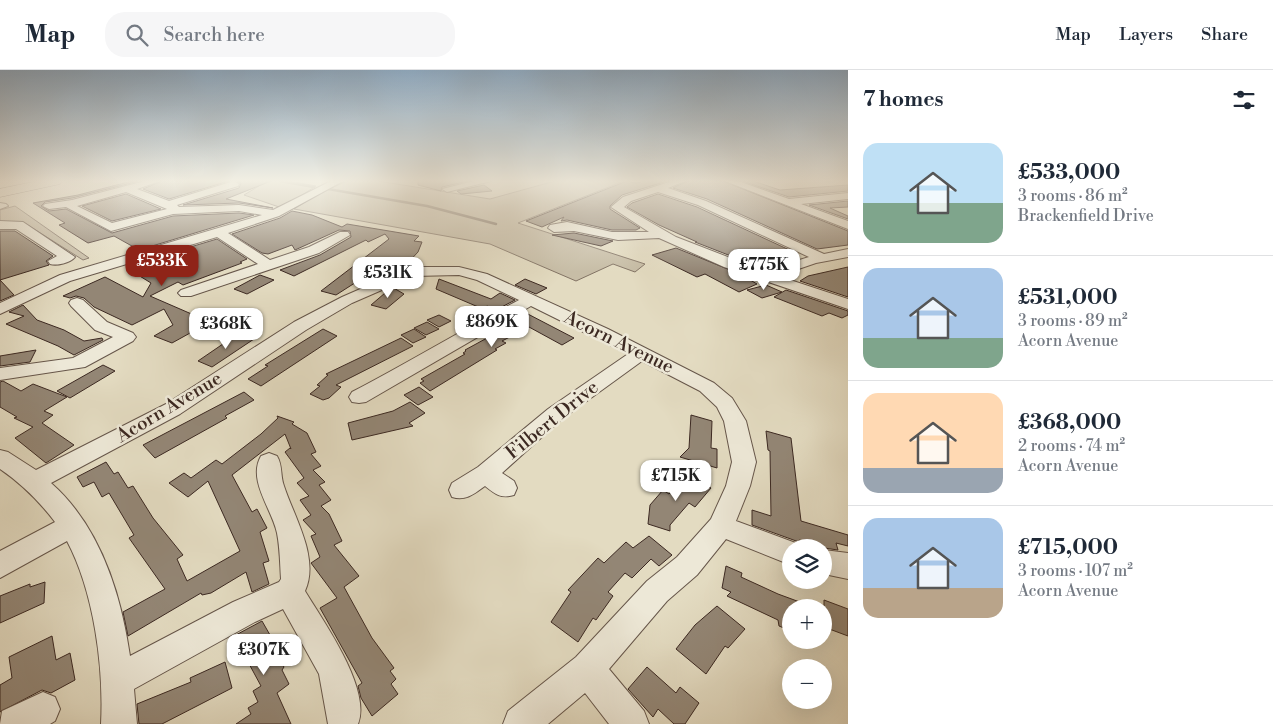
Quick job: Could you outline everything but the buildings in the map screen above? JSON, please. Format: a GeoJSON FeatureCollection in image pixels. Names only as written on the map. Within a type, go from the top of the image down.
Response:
{"type":"FeatureCollection","features":[{"type":"Feature","properties":{"kind":"street"},"geometry":{"type":"LineString","coordinates":[[81,212],[111,226],[159,212]]}},
{"type":"Feature","properties":{"kind":"street"},"geometry":{"type":"LineString","coordinates":[[260,212],[275,214]]}},
{"type":"Feature","properties":{"kind":"street"},"geometry":{"type":"LineString","coordinates":[[0,308],[65,278],[219,234],[279,212]]}},
{"type":"Feature","properties":{"kind":"street"},"geometry":{"type":"LineString","coordinates":[[624,212],[684,247],[848,304]]}},
{"type":"Feature","properties":{"kind":"street"},"geometry":{"type":"LineString","coordinates":[[721,212],[823,258]]}},
{"type":"Feature","properties":{"kind":"street"},"geometry":{"type":"LineString","coordinates":[[811,212],[848,226]]}},
{"type":"Feature","properties":{"kind":"street"},"geometry":{"type":"LineString","coordinates":[[554,228],[562,224],[593,233],[629,238],[660,234]]}},
{"type":"Feature","properties":{"kind":"street"},"geometry":{"type":"LineString","coordinates":[[0,225],[24,227],[68,258],[55,261]]}},
{"type":"Feature","properties":{"kind":"street"},"geometry":{"type":"LineString","coordinates":[[219,234],[268,264]]}},
{"type":"Feature","properties":{"kind":"street"},"geometry":{"type":"LineString","coordinates":[[186,293],[314,250],[344,234]]}},
{"type":"Feature","properties":{"kind":"street"},"geometry":{"type":"LineString","coordinates":[[763,276],[823,258],[848,253]]}},
{"type":"Feature","properties":{"kind":"street","name":"Acorn Avenue"},"geometry":{"type":"LineString","coordinates":[[35,481],[173,409],[300,326],[348,300],[434,262],[482,277],[641,352],[706,387],[725,403],[734,419],[744,462],[738,486],[721,526],[687,566],[657,591],[588,669],[520,724]]}},
{"type":"Feature","properties":{"kind":"street"},"geometry":{"type":"LineString","coordinates":[[374,394],[473,331],[530,300]]}},
{"type":"Feature","properties":{"kind":"street"},"geometry":{"type":"LineString","coordinates":[[0,374],[78,363],[134,338],[101,326],[77,303]]}},
{"type":"Feature","properties":{"kind":"street","name":"Filbert Drive"},"geometry":{"type":"LineString","coordinates":[[462,490],[486,473],[555,414],[641,352]]}},
{"type":"Feature","properties":{"kind":"street"},"geometry":{"type":"LineString","coordinates":[[0,458],[35,481],[60,507],[73,525],[98,577],[113,642],[119,724]]}},
{"type":"Feature","properties":{"kind":"street"},"geometry":{"type":"LineString","coordinates":[[117,680],[244,612],[289,592],[295,581],[290,532],[271,485],[269,462]]}},
{"type":"Feature","properties":{"kind":"street","name":"Filbert Drive"},"geometry":{"type":"LineString","coordinates":[[486,473],[505,488]]}},
{"type":"Feature","properties":{"kind":"street"},"geometry":{"type":"LineString","coordinates":[[0,565],[73,525]]}},
{"type":"Feature","properties":{"kind":"street"},"geometry":{"type":"LineString","coordinates":[[721,526],[782,550]]}},
{"type":"Feature","properties":{"kind":"street"},"geometry":{"type":"LineString","coordinates":[[832,563],[848,566]]}},
{"type":"Feature","properties":{"kind":"street"},"geometry":{"type":"LineString","coordinates":[[289,592],[334,669],[340,691],[343,717]]}},
{"type":"Feature","properties":{"kind":"street"},"geometry":{"type":"LineString","coordinates":[[588,669],[631,724]]}},
{"type":"Feature","properties":{"kind":"shaded area"},"geometry":{"type":"Polygon","coordinates":[[[0,212],[23,212],[89,258],[83,260],[23,222],[0,223],[0,212]]]}},
{"type":"Feature","properties":{"kind":"shaded area"},"geometry":{"type":"Polygon","coordinates":[[[308,212],[547,212],[518,223],[645,264],[635,272],[613,264],[576,281],[490,244],[308,212]]]}},
{"type":"Feature","properties":{"kind":"waterway"},"geometry":{"type":"LineString","coordinates":[[448,212],[496,224]]}}]}
